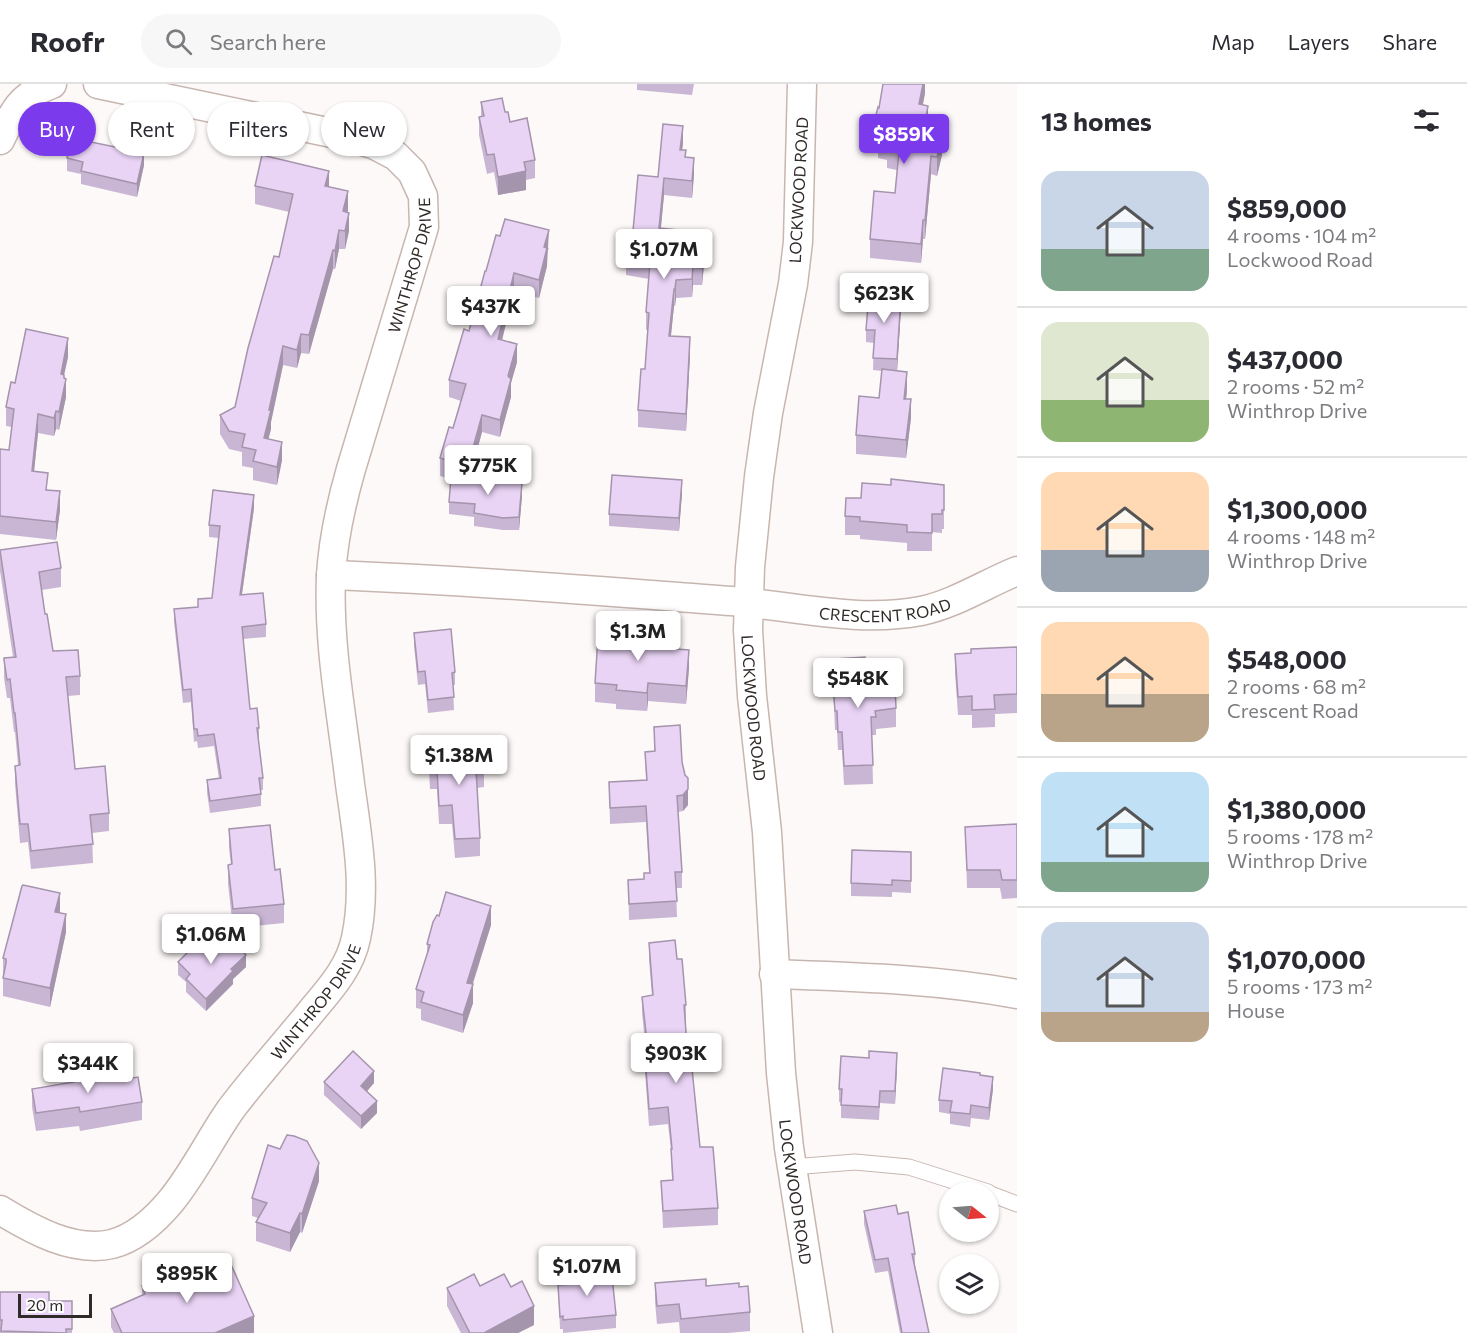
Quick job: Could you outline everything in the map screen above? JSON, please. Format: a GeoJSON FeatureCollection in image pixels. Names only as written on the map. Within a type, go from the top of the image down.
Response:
{"type":"FeatureCollection","features":[{"type":"Feature","properties":{"kind":"street"},"geometry":{"type":"LineString","coordinates":[[0,140],[10,118],[22,100],[38,89],[52,84]]}},
{"type":"Feature","properties":{"kind":"street","name":"WINTHROP DRIVE"},"geometry":{"type":"LineString","coordinates":[[0,1210],[57,1239],[84,1245],[110,1245],[130,1238],[151,1222],[171,1200],[232,1109],[341,976],[356,940],[361,903],[360,859],[333,650],[331,575],[340,507],[424,227],[423,196],[412,172],[396,156],[375,145],[346,136],[98,84]]}},
{"type":"Feature","properties":{"kind":"street","name":"LOCKWOOD ROAD"},"geometry":{"type":"LineString","coordinates":[[802,84],[798,242],[759,477],[748,603],[750,665],[767,832],[779,1062],[792,1167],[818,1333]]}},
{"type":"Feature","properties":{"kind":"street","name":"CRESCENT ROAD"},"geometry":{"type":"LineString","coordinates":[[748,603],[864,616],[921,611],[955,599],[1017,571]]}},
{"type":"Feature","properties":{"kind":"street"},"geometry":{"type":"LineString","coordinates":[[331,575],[466,580],[748,603]]}},
{"type":"Feature","properties":{"kind":"street"},"geometry":{"type":"LineString","coordinates":[[774,974],[905,979],[971,985],[1017,994]]}},
{"type":"Feature","properties":{"kind":"lane"},"geometry":{"type":"LineString","coordinates":[[792,1167],[855,1162],[909,1167],[955,1182]]}},
{"type":"Feature","properties":{"kind":"lane"},"geometry":{"type":"LineString","coordinates":[[999,1197],[1017,1204]]}},
{"type":"Feature","properties":{"kind":"building"},"geometry":{"type":"Polygon","coordinates":[[[883,84],[923,84],[919,104],[928,106],[923,132],[942,136],[937,157],[931,156],[921,244],[870,239],[874,191],[895,193],[899,152],[887,150],[891,142],[878,139],[880,132],[872,131],[883,84]]]}},
{"type":"Feature","properties":{"kind":"building"},"geometry":{"type":"Polygon","coordinates":[[[502,98],[510,122],[527,118],[535,160],[524,162],[526,171],[498,177],[494,154],[487,155],[479,117],[484,116],[481,102],[502,98]]]}},
{"type":"Feature","properties":{"kind":"building"},"geometry":{"type":"Polygon","coordinates":[[[663,124],[683,126],[680,150],[686,150],[685,157],[694,158],[692,181],[664,178],[659,228],[689,231],[688,237],[705,238],[702,268],[693,267],[692,279],[676,280],[674,289],[669,336],[690,337],[686,414],[638,410],[641,369],[645,369],[650,262],[626,258],[629,231],[633,231],[638,175],[658,177],[663,124]]]}},
{"type":"Feature","properties":{"kind":"building"},"geometry":{"type":"Polygon","coordinates":[[[96,143],[108,146],[108,156],[143,156],[137,184],[81,171],[83,162],[67,158],[68,156],[96,156],[96,143]]]}},
{"type":"Feature","properties":{"kind":"building"},"geometry":{"type":"Polygon","coordinates":[[[262,156],[266,156],[329,171],[325,186],[348,191],[343,211],[349,213],[345,231],[339,230],[335,251],[333,250],[309,335],[301,334],[297,350],[283,346],[264,438],[282,442],[277,467],[253,461],[256,450],[242,447],[245,434],[229,431],[220,415],[235,407],[248,348],[274,256],[279,257],[293,194],[255,186],[262,156]]]}},
{"type":"Feature","properties":{"kind":"building"},"geometry":{"type":"Polygon","coordinates":[[[505,219],[549,230],[544,247],[547,248],[539,280],[514,273],[498,339],[517,344],[508,376],[511,379],[500,420],[482,415],[468,466],[440,458],[449,427],[453,428],[466,384],[449,380],[464,329],[469,331],[496,235],[500,236],[505,219]]]}},
{"type":"Feature","properties":{"kind":"building"},"geometry":{"type":"Polygon","coordinates":[[[869,293],[901,296],[897,359],[873,358],[875,330],[866,330],[869,293]]]}},
{"type":"Feature","properties":{"kind":"building"},"geometry":{"type":"Polygon","coordinates":[[[26,329],[68,338],[61,374],[66,379],[59,412],[56,411],[54,418],[38,414],[32,471],[48,473],[46,490],[60,491],[56,522],[0,516],[0,449],[9,450],[14,409],[6,407],[11,382],[15,383],[26,329]]]}},
{"type":"Feature","properties":{"kind":"building"},"geometry":{"type":"Polygon","coordinates":[[[882,369],[907,372],[904,399],[911,399],[906,440],[856,435],[859,396],[879,398],[882,369]]]}},
{"type":"Feature","properties":{"kind":"building"},"geometry":{"type":"Polygon","coordinates":[[[612,475],[682,480],[679,518],[609,514],[612,475]]]}},
{"type":"Feature","properties":{"kind":"building"},"geometry":{"type":"Polygon","coordinates":[[[451,477],[522,483],[519,517],[503,518],[474,513],[475,504],[449,502],[451,477]]]}},
{"type":"Feature","properties":{"kind":"building"},"geometry":{"type":"Polygon","coordinates":[[[891,479],[944,485],[944,510],[942,514],[932,514],[932,533],[907,532],[907,525],[860,521],[860,517],[845,516],[846,498],[861,498],[862,483],[891,485],[891,479]]]}},
{"type":"Feature","properties":{"kind":"building"},"geometry":{"type":"Polygon","coordinates":[[[213,490],[254,495],[240,595],[263,593],[266,624],[242,627],[250,709],[257,708],[263,778],[259,778],[261,794],[210,801],[207,780],[221,778],[214,734],[198,736],[197,729],[194,729],[191,689],[183,690],[174,609],[198,607],[198,599],[212,598],[220,526],[209,525],[213,490]]]}},
{"type":"Feature","properties":{"kind":"building"},"geometry":{"type":"Polygon","coordinates":[[[57,542],[61,568],[39,572],[45,614],[47,614],[53,651],[78,650],[80,676],[66,677],[75,769],[105,766],[109,813],[90,815],[93,844],[31,851],[28,824],[20,824],[15,766],[20,765],[15,713],[10,679],[7,680],[4,660],[4,658],[16,657],[0,550],[57,542]]]}},
{"type":"Feature","properties":{"kind":"building"},"geometry":{"type":"Polygon","coordinates":[[[601,628],[649,632],[650,647],[689,650],[686,686],[648,683],[647,693],[616,690],[617,685],[595,683],[598,637],[601,637],[601,628]]]}},
{"type":"Feature","properties":{"kind":"building"},"geometry":{"type":"Polygon","coordinates":[[[451,629],[455,672],[452,673],[454,697],[428,700],[425,671],[418,672],[414,633],[451,629]]]}},
{"type":"Feature","properties":{"kind":"building"},"geometry":{"type":"Polygon","coordinates":[[[1017,647],[1017,694],[994,695],[995,709],[972,710],[972,696],[958,697],[955,654],[971,653],[971,649],[1017,647]]]}},
{"type":"Feature","properties":{"kind":"building"},"geometry":{"type":"Polygon","coordinates":[[[865,657],[866,682],[872,682],[872,687],[895,685],[896,708],[875,711],[876,717],[871,717],[873,765],[844,766],[842,732],[838,732],[837,711],[835,711],[833,684],[836,684],[835,659],[865,657]]]}},
{"type":"Feature","properties":{"kind":"building"},"geometry":{"type":"Polygon","coordinates":[[[680,725],[682,762],[688,778],[688,789],[683,795],[677,796],[682,872],[675,872],[677,901],[629,904],[628,880],[644,879],[644,873],[650,873],[646,806],[610,808],[609,782],[647,780],[645,752],[655,751],[654,727],[680,725]]]}},
{"type":"Feature","properties":{"kind":"building"},"geometry":{"type":"Polygon","coordinates":[[[482,747],[484,769],[476,769],[480,838],[455,839],[452,805],[439,806],[437,770],[430,771],[428,750],[482,747]]]}},
{"type":"Feature","properties":{"kind":"building"},"geometry":{"type":"Polygon","coordinates":[[[1017,824],[1017,880],[1002,880],[1000,870],[967,870],[965,827],[1017,824]]]}},
{"type":"Feature","properties":{"kind":"building"},"geometry":{"type":"Polygon","coordinates":[[[270,825],[275,870],[280,869],[284,904],[233,909],[228,865],[232,864],[229,829],[270,825]]]}},
{"type":"Feature","properties":{"kind":"building"},"geometry":{"type":"Polygon","coordinates":[[[852,850],[911,852],[911,881],[892,880],[892,885],[851,883],[852,850]]]}},
{"type":"Feature","properties":{"kind":"building"},"geometry":{"type":"Polygon","coordinates":[[[23,885],[60,893],[55,912],[66,914],[50,988],[3,978],[6,959],[3,958],[23,885]]]}},
{"type":"Feature","properties":{"kind":"building"},"geometry":{"type":"Polygon","coordinates":[[[446,892],[491,906],[467,983],[473,984],[463,1015],[421,1002],[424,992],[416,989],[430,945],[427,944],[433,922],[437,915],[439,916],[446,892]]]}},
{"type":"Feature","properties":{"kind":"building"},"geometry":{"type":"Polygon","coordinates":[[[228,937],[246,955],[206,999],[186,979],[190,974],[178,962],[201,939],[213,952],[228,937]]]}},
{"type":"Feature","properties":{"kind":"building"},"geometry":{"type":"Polygon","coordinates":[[[675,940],[677,959],[682,959],[687,1046],[691,1059],[700,1147],[713,1147],[718,1208],[663,1211],[661,1181],[673,1180],[668,1107],[649,1109],[644,1043],[647,1042],[642,997],[653,995],[649,943],[675,940]]]}},
{"type":"Feature","properties":{"kind":"building"},"geometry":{"type":"Polygon","coordinates":[[[353,1051],[374,1071],[361,1086],[377,1101],[361,1116],[324,1082],[353,1051]]]}},
{"type":"Feature","properties":{"kind":"building"},"geometry":{"type":"Polygon","coordinates":[[[869,1051],[897,1053],[895,1091],[880,1091],[879,1107],[841,1105],[842,1089],[839,1089],[841,1056],[869,1058],[869,1051]]]}},
{"type":"Feature","properties":{"kind":"building"},"geometry":{"type":"Polygon","coordinates":[[[943,1068],[993,1077],[989,1108],[971,1105],[970,1114],[950,1112],[952,1101],[939,1100],[943,1068]]]}},
{"type":"Feature","properties":{"kind":"building"},"geometry":{"type":"Polygon","coordinates":[[[99,1073],[99,1077],[114,1074],[115,1081],[138,1077],[142,1102],[80,1112],[79,1107],[36,1113],[32,1089],[74,1082],[73,1077],[99,1073]]]}},
{"type":"Feature","properties":{"kind":"building"},"geometry":{"type":"Polygon","coordinates":[[[287,1135],[307,1141],[319,1163],[302,1214],[300,1213],[290,1233],[256,1222],[267,1203],[252,1198],[268,1145],[280,1149],[287,1135]]]}},
{"type":"Feature","properties":{"kind":"building"},"geometry":{"type":"Polygon","coordinates":[[[896,1205],[898,1214],[908,1212],[915,1254],[912,1254],[929,1333],[902,1333],[888,1258],[875,1260],[864,1211],[896,1205]]]}},
{"type":"Feature","properties":{"kind":"building"},"geometry":{"type":"Polygon","coordinates":[[[229,1260],[254,1316],[215,1333],[122,1333],[111,1309],[145,1294],[142,1286],[165,1276],[168,1284],[229,1260]]]}},
{"type":"Feature","properties":{"kind":"building"},"geometry":{"type":"Polygon","coordinates":[[[605,1272],[606,1276],[612,1276],[616,1315],[563,1320],[563,1316],[560,1317],[558,1285],[571,1284],[570,1279],[585,1278],[585,1273],[605,1272]]]}},
{"type":"Feature","properties":{"kind":"building"},"geometry":{"type":"Polygon","coordinates":[[[474,1274],[480,1286],[504,1274],[511,1287],[522,1281],[534,1306],[484,1333],[470,1333],[447,1288],[474,1274]]]}},
{"type":"Feature","properties":{"kind":"building"},"geometry":{"type":"Polygon","coordinates":[[[706,1279],[706,1286],[739,1283],[739,1287],[748,1286],[750,1312],[681,1319],[679,1304],[657,1306],[655,1283],[706,1279]]]}},
{"type":"Feature","properties":{"kind":"building"},"geometry":{"type":"Polygon","coordinates":[[[0,1292],[49,1292],[49,1301],[72,1301],[72,1329],[66,1329],[66,1333],[1,1331],[0,1292]]]}}]}
